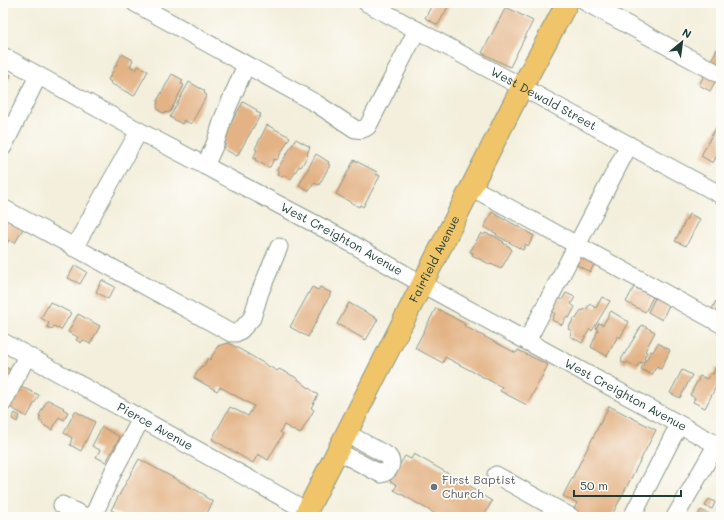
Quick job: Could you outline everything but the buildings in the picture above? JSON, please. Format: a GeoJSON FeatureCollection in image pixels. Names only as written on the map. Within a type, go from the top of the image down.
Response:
{"type":"FeatureCollection","features":[{"type":"Feature","properties":{"kind":"main road","name":"Fairfield Avenue"},"geometry":{"type":"LineString","coordinates":[[305,514],[522,87],[567,3]]}},
{"type":"Feature","properties":{"kind":"street"},"geometry":{"type":"LineString","coordinates":[[135,3],[317,104],[355,129],[363,129],[368,126],[417,30]]}},
{"type":"Feature","properties":{"kind":"street","name":"West Dewald Street"},"geometry":{"type":"LineString","coordinates":[[367,3],[721,195]]}},
{"type":"Feature","properties":{"kind":"street"},"geometry":{"type":"LineString","coordinates":[[587,3],[721,75]]}},
{"type":"Feature","properties":{"kind":"street","name":"West Creighton Avenue"},"geometry":{"type":"LineString","coordinates":[[3,56],[139,131],[340,237],[422,284],[719,446]]}},
{"type":"Feature","properties":{"kind":"street"},"geometry":{"type":"LineString","coordinates":[[205,166],[224,116],[246,65]]}},
{"type":"Feature","properties":{"kind":"street"},"geometry":{"type":"LineString","coordinates":[[3,147],[38,76]]}},
{"type":"Feature","properties":{"kind":"street"},"geometry":{"type":"LineString","coordinates":[[74,248],[139,131]]}},
{"type":"Feature","properties":{"kind":"street"},"geometry":{"type":"LineString","coordinates":[[527,341],[629,145]]}},
{"type":"Feature","properties":{"kind":"street"},"geometry":{"type":"LineString","coordinates":[[472,187],[721,324]]}},
{"type":"Feature","properties":{"kind":"street"},"geometry":{"type":"LineString","coordinates":[[3,208],[231,333],[236,333],[241,330],[252,318],[260,292],[279,247]]}},
{"type":"Feature","properties":{"kind":"street","name":"Pierce Avenue"},"geometry":{"type":"LineString","coordinates":[[3,342],[141,419],[305,514]]}},
{"type":"Feature","properties":{"kind":"street"},"geometry":{"type":"LineString","coordinates":[[3,403],[27,356]]}},
{"type":"Feature","properties":{"kind":"street"},"geometry":{"type":"LineString","coordinates":[[62,505],[88,517],[95,512],[114,470],[141,419]]}},
{"type":"Feature","properties":{"kind":"street"},"geometry":{"type":"LineString","coordinates":[[632,517],[680,424]]}},
{"type":"Feature","properties":{"kind":"street"},"geometry":{"type":"LineString","coordinates":[[675,517],[719,446]]}},
{"type":"Feature","properties":{"kind":"street"},"geometry":{"type":"LineString","coordinates":[[496,475],[571,517]]}},
{"type":"Feature","properties":{"kind":"place","name":"First Baptist Church"},"geometry":{"type":"Point","coordinates":[434,487]}}]}
